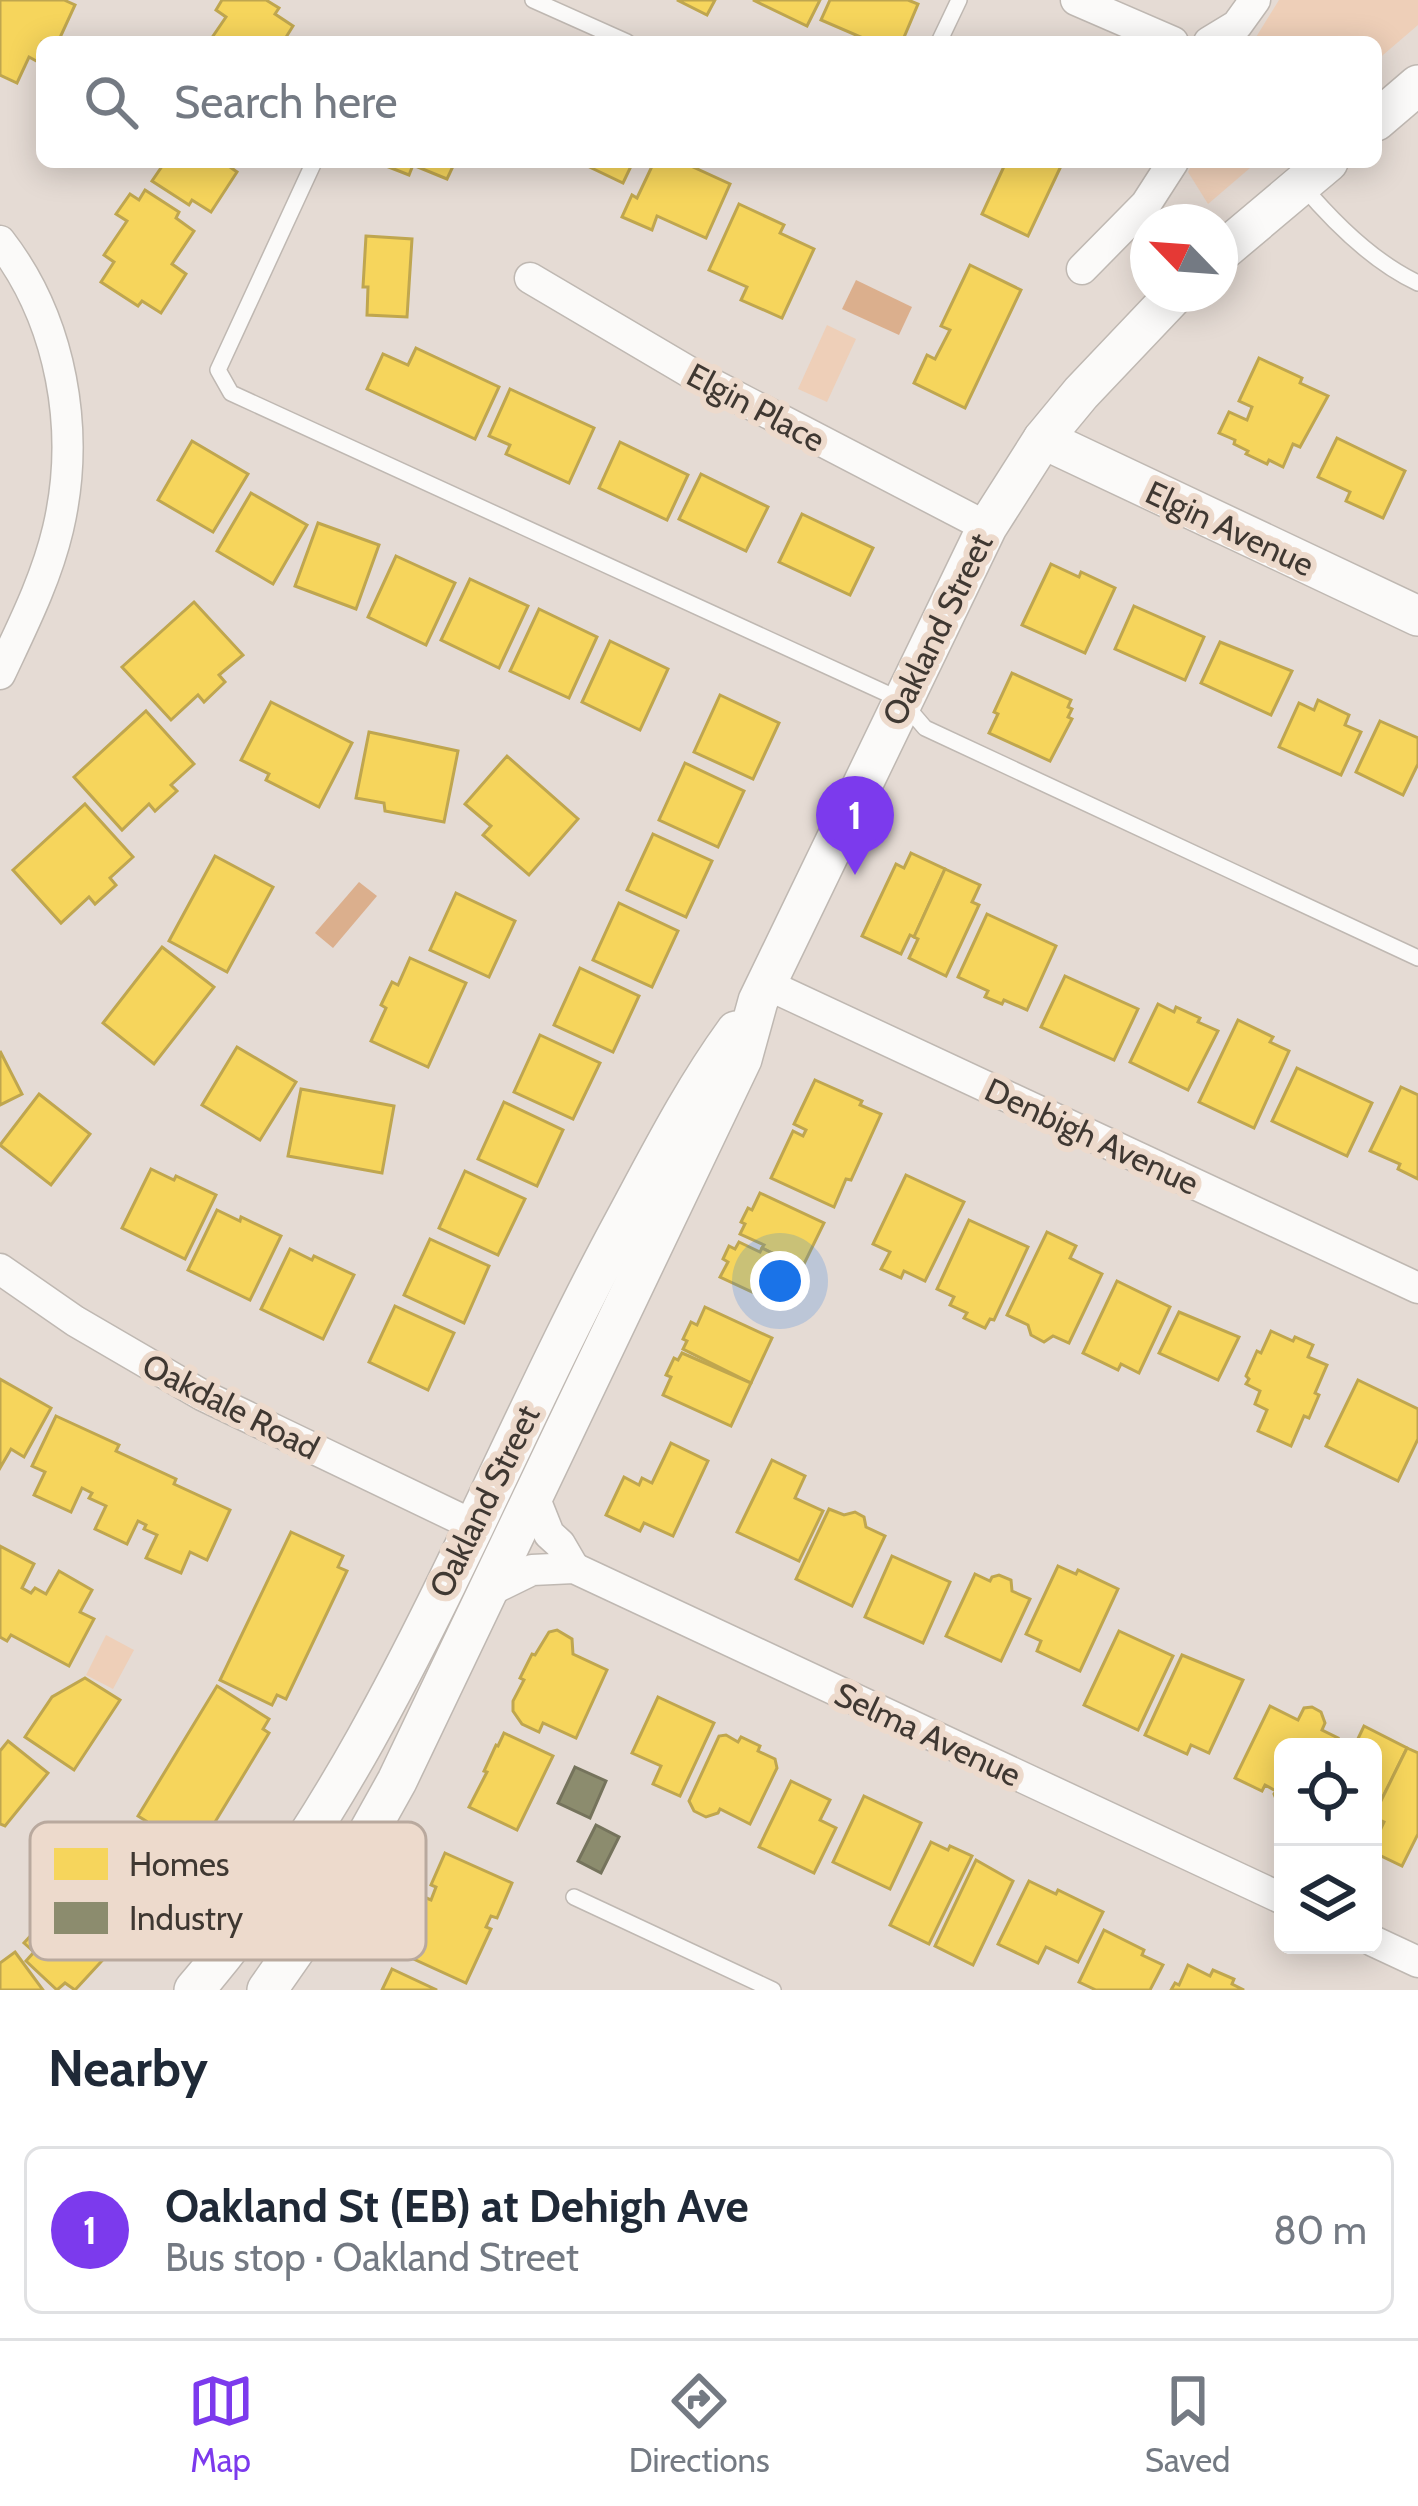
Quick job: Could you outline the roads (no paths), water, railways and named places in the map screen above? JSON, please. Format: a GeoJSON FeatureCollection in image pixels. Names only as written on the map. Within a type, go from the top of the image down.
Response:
{"type":"FeatureCollection","features":[{"type":"Feature","properties":{"kind":"street"},"geometry":{"type":"LineString","coordinates":[[1076,0],[1159,36]]}},
{"type":"Feature","properties":{"kind":"street"},"geometry":{"type":"LineString","coordinates":[[1221,36],[1237,25],[1255,0]]}},
{"type":"Feature","properties":{"kind":"street"},"geometry":{"type":"LineString","coordinates":[[1382,116],[1418,85]]}},
{"type":"Feature","properties":{"kind":"street"},"geometry":{"type":"LineString","coordinates":[[1082,269],[1146,203],[1169,168]]}},
{"type":"Feature","properties":{"kind":"street"},"geometry":{"type":"LineString","coordinates":[[1238,238],[1314,173]]}},
{"type":"Feature","properties":{"kind":"street"},"geometry":{"type":"LineString","coordinates":[[0,241],[40,310],[58,363],[68,422],[69,468],[58,531],[0,674]]}},
{"type":"Feature","properties":{"kind":"street","name":"Elgin Place"},"geometry":{"type":"LineString","coordinates":[[530,278],[691,373],[987,527]]}},
{"type":"Feature","properties":{"kind":"street","name":"Oakland Street"},"geometry":{"type":"LineString","coordinates":[[375,1822],[742,1059],[762,993],[987,527],[1043,439],[1157,312]]}},
{"type":"Feature","properties":{"kind":"street","name":"Elgin Avenue"},"geometry":{"type":"LineString","coordinates":[[1043,439],[1418,616]]}},
{"type":"Feature","properties":{"kind":"street","name":"Oakland Street"},"geometry":{"type":"LineString","coordinates":[[314,1822],[372,1732],[573,1317],[682,1114],[762,993]]}},
{"type":"Feature","properties":{"kind":"street","name":"Denbigh Avenue"},"geometry":{"type":"LineString","coordinates":[[762,993],[1418,1288]]}},
{"type":"Feature","properties":{"kind":"street","name":"Oakdale Road"},"geometry":{"type":"LineString","coordinates":[[0,1269],[75,1322],[202,1395],[473,1525]]}},
{"type":"Feature","properties":{"kind":"street"},"geometry":{"type":"LineString","coordinates":[[533,1494],[549,1534],[574,1568],[532,1570],[487,1592],[480,1540],[473,1525],[533,1494]]}},
{"type":"Feature","properties":{"kind":"street","name":"Selma Avenue"},"geometry":{"type":"LineString","coordinates":[[574,1568],[1274,1895]]}},
{"type":"Feature","properties":{"kind":"street"},"geometry":{"type":"LineString","coordinates":[[1382,1945],[1418,1962]]}},
{"type":"Feature","properties":{"kind":"street","name":"Oakland Street"},"geometry":{"type":"LineString","coordinates":[[194,1990],[219,1960]]}},
{"type":"Feature","properties":{"kind":"street","name":"Oakland Street"},"geometry":{"type":"LineString","coordinates":[[266,1990],[287,1960]]}},
{"type":"Feature","properties":{"kind":"lane"},"geometry":{"type":"LineString","coordinates":[[533,0],[614,36]]}},
{"type":"Feature","properties":{"kind":"lane"},"geometry":{"type":"LineString","coordinates":[[942,36],[959,0]]}},
{"type":"Feature","properties":{"kind":"lane"},"geometry":{"type":"LineString","coordinates":[[311,168],[218,370],[231,393],[901,700],[925,728],[1418,958]]}},
{"type":"Feature","properties":{"kind":"lane"},"geometry":{"type":"LineString","coordinates":[[1314,173],[1329,217],[1383,262],[1418,283]]}},
{"type":"Feature","properties":{"kind":"lane"},"geometry":{"type":"LineString","coordinates":[[574,1897],[773,1990]]}},
{"type":"Feature","properties":{"kind":"place","name":"Oakland St (EB) at Dehigh Ave"},"geometry":{"type":"Point","coordinates":[855,875]}}]}
